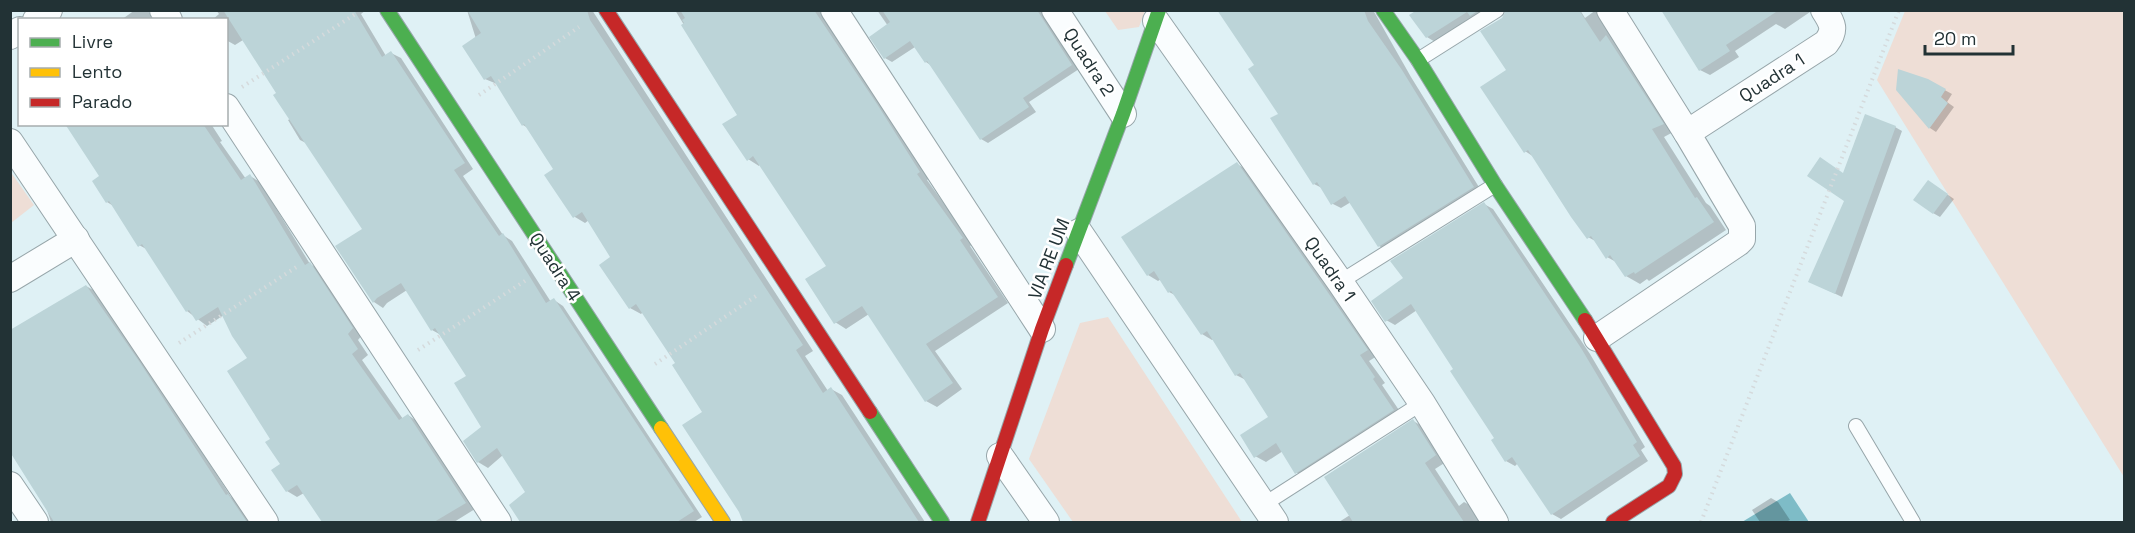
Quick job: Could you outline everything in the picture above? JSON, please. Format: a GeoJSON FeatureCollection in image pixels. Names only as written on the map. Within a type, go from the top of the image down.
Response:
{"type":"FeatureCollection","features":[{"type":"Feature","properties":{"kind":"street","name":"Quadra 4"},"geometry":{"type":"LineString","coordinates":[[387,10],[723,522]]}},
{"type":"Feature","properties":{"kind":"street"},"geometry":{"type":"LineString","coordinates":[[606,10],[942,522]]}},
{"type":"Feature","properties":{"kind":"street"},"geometry":{"type":"LineString","coordinates":[[834,10],[1042,329]]}},
{"type":"Feature","properties":{"kind":"street","name":"Quadra 2"},"geometry":{"type":"LineString","coordinates":[[1055,10],[1123,114]]}},
{"type":"Feature","properties":{"kind":"street"},"geometry":{"type":"LineString","coordinates":[[1383,10],[1418,60],[1495,185],[1597,338],[1674,466],[1675,474],[1669,486],[1613,522]]}},
{"type":"Feature","properties":{"kind":"street"},"geometry":{"type":"LineString","coordinates":[[1597,338],[1742,239],[1742,225],[1610,10]]}},
{"type":"Feature","properties":{"kind":"street","name":"Quadra 1"},"geometry":{"type":"LineString","coordinates":[[1687,133],[1826,43],[1833,33],[1833,25],[1824,10]]}},
{"type":"Feature","properties":{"kind":"street","name":"VIA RE UM"},"geometry":{"type":"LineString","coordinates":[[978,522],[1042,329],[1123,114],[1157,16]]}},
{"type":"Feature","properties":{"kind":"street","name":"Quadra 1"},"geometry":{"type":"LineString","coordinates":[[1157,16],[1422,402],[1495,522]]}},
{"type":"Feature","properties":{"kind":"street"},"geometry":{"type":"LineString","coordinates":[[231,99],[320,251],[498,522]]}},
{"type":"Feature","properties":{"kind":"street"},"geometry":{"type":"LineString","coordinates":[[10,142],[265,522]]}},
{"type":"Feature","properties":{"kind":"street"},"geometry":{"type":"LineString","coordinates":[[1079,232],[1269,513]]}},
{"type":"Feature","properties":{"kind":"street"},"geometry":{"type":"LineString","coordinates":[[10,279],[76,239]]}},
{"type":"Feature","properties":{"kind":"street"},"geometry":{"type":"LineString","coordinates":[[1000,456],[1046,522]]}},
{"type":"Feature","properties":{"kind":"street"},"geometry":{"type":"LineString","coordinates":[[10,485],[35,522]]}},
{"type":"Feature","properties":{"kind":"lane"},"geometry":{"type":"LineString","coordinates":[[1418,60],[1497,10]]}},
{"type":"Feature","properties":{"kind":"lane"},"geometry":{"type":"LineString","coordinates":[[1340,282],[1495,185]]}},
{"type":"Feature","properties":{"kind":"lane"},"geometry":{"type":"LineString","coordinates":[[1269,513],[1422,402]]}},
{"type":"Feature","properties":{"kind":"lane"},"geometry":{"type":"LineString","coordinates":[[1856,426],[1913,522]]}},
{"type":"Feature","properties":{"kind":"path"},"geometry":{"type":"LineString","coordinates":[[231,99],[360,10]]}},
{"type":"Feature","properties":{"kind":"path"},"geometry":{"type":"LineString","coordinates":[[1701,522],[1899,10]]}},
{"type":"Feature","properties":{"kind":"path"},"geometry":{"type":"LineString","coordinates":[[454,113],[585,23]]}},
{"type":"Feature","properties":{"kind":"path"},"geometry":{"type":"LineString","coordinates":[[155,359],[320,251]]}},
{"type":"Feature","properties":{"kind":"path"},"geometry":{"type":"LineString","coordinates":[[395,365],[552,263]]}},
{"type":"Feature","properties":{"kind":"path"},"geometry":{"type":"LineString","coordinates":[[629,381],[782,278]]}},
{"type":"Feature","properties":{"kind":"shaded area"},"geometry":{"type":"Polygon","coordinates":[[[1105,11],[1145,11],[1139,27],[1118,30],[1105,11]]]}},
{"type":"Feature","properties":{"kind":"shaded area"},"geometry":{"type":"Polygon","coordinates":[[[1905,11],[2124,11],[2124,477],[1877,80],[1905,11]]]}},
{"type":"Feature","properties":{"kind":"shaded area"},"geometry":{"type":"Polygon","coordinates":[[[10,171],[34,205],[11,223],[10,223],[10,171]]]}},
{"type":"Feature","properties":{"kind":"shaded area"},"geometry":{"type":"Polygon","coordinates":[[[1108,317],[1242,522],[1073,522],[1029,459],[1080,323],[1108,317]]]}},
{"type":"Feature","properties":{"kind":"water"},"geometry":{"type":"Polygon","coordinates":[[[1790,493],[1809,522],[1742,522],[1790,493]]]}},
{"type":"Feature","properties":{"kind":"building"},"geometry":{"type":"Polygon","coordinates":[[[223,10],[354,10],[382,57],[391,51],[465,163],[454,170],[499,236],[503,233],[546,303],[554,298],[694,511],[677,522],[520,522],[509,505],[525,492],[497,448],[477,463],[463,441],[481,427],[454,383],[466,376],[435,328],[431,331],[401,283],[373,303],[335,246],[362,229],[273,95],[276,93],[223,10]]]}},
{"type":"Feature","properties":{"kind":"building"},"geometry":{"type":"Polygon","coordinates":[[[467,10],[587,10],[590,20],[803,345],[796,350],[823,393],[831,387],[919,522],[743,522],[739,512],[682,425],[702,412],[672,365],[675,363],[636,304],[629,309],[599,265],[610,257],[582,212],[573,218],[544,175],[553,169],[524,124],[522,126],[491,76],[484,80],[462,46],[481,33],[467,10]]]}},
{"type":"Feature","properties":{"kind":"building"},"geometry":{"type":"Polygon","coordinates":[[[680,10],[814,10],[920,172],[917,174],[963,238],[960,240],[998,297],[926,344],[953,383],[925,402],[862,306],[834,324],[805,279],[826,266],[753,156],[747,161],[722,124],[737,115],[681,25],[685,18],[680,10]]]}},
{"type":"Feature","properties":{"kind":"building"},"geometry":{"type":"Polygon","coordinates":[[[882,10],[1037,10],[1072,65],[1023,98],[1029,107],[980,140],[927,61],[925,63],[910,41],[884,59],[869,37],[890,22],[882,10]]]}},
{"type":"Feature","properties":{"kind":"building"},"geometry":{"type":"Polygon","coordinates":[[[1217,10],[1364,10],[1368,21],[1402,70],[1474,187],[1378,247],[1345,196],[1331,205],[1317,182],[1313,185],[1270,118],[1278,114],[1248,69],[1254,65],[1217,10]]]}},
{"type":"Feature","properties":{"kind":"building"},"geometry":{"type":"Polygon","coordinates":[[[1417,10],[1479,10],[1470,16],[1467,12],[1426,38],[1409,15],[1417,10]]]}},
{"type":"Feature","properties":{"kind":"building"},"geometry":{"type":"Polygon","coordinates":[[[1506,10],[1579,10],[1600,42],[1606,35],[1664,124],[1652,129],[1695,198],[1697,197],[1714,222],[1635,274],[1634,272],[1625,277],[1610,255],[1606,259],[1591,236],[1587,239],[1571,217],[1528,150],[1524,153],[1480,87],[1506,70],[1480,31],[1502,18],[1506,10]]]}},
{"type":"Feature","properties":{"kind":"building"},"geometry":{"type":"Polygon","coordinates":[[[1661,10],[1779,10],[1726,45],[1730,51],[1699,71],[1661,10]]]}},
{"type":"Feature","properties":{"kind":"building"},"geometry":{"type":"Polygon","coordinates":[[[1898,69],[1928,79],[1946,89],[1941,97],[1948,103],[1929,129],[1896,90],[1898,69]]]}},
{"type":"Feature","properties":{"kind":"building"},"geometry":{"type":"Polygon","coordinates":[[[1865,114],[1896,126],[1835,294],[1808,282],[1844,201],[1807,176],[1820,157],[1843,173],[1865,114]]]}},
{"type":"Feature","properties":{"kind":"building"},"geometry":{"type":"Polygon","coordinates":[[[66,126],[204,126],[241,180],[250,174],[305,265],[310,262],[353,328],[348,334],[358,349],[352,354],[399,420],[408,414],[466,503],[434,522],[322,522],[297,485],[286,492],[271,470],[280,464],[265,442],[270,439],[227,371],[247,358],[232,336],[218,307],[196,321],[189,310],[186,312],[142,244],[138,247],[109,201],[106,203],[92,181],[99,176],[66,126]]]}},
{"type":"Feature","properties":{"kind":"building"},"geometry":{"type":"Polygon","coordinates":[[[1237,162],[1368,350],[1360,355],[1394,410],[1295,474],[1276,443],[1254,458],[1240,435],[1268,417],[1240,373],[1235,376],[1207,331],[1201,335],[1171,291],[1168,293],[1154,271],[1147,276],[1121,237],[1237,162]]]}},
{"type":"Feature","properties":{"kind":"building"},"geometry":{"type":"Polygon","coordinates":[[[1928,180],[1948,194],[1933,214],[1913,200],[1928,180]]]}},
{"type":"Feature","properties":{"kind":"building"},"geometry":{"type":"Polygon","coordinates":[[[1484,202],[1581,348],[1637,442],[1633,445],[1640,456],[1551,515],[1512,457],[1505,462],[1491,440],[1494,438],[1450,371],[1453,369],[1411,304],[1385,322],[1371,301],[1403,278],[1390,261],[1484,202]]]}},
{"type":"Feature","properties":{"kind":"building"},"geometry":{"type":"Polygon","coordinates":[[[86,285],[139,361],[226,495],[228,494],[247,522],[54,522],[10,452],[10,330],[86,285]]]}},
{"type":"Feature","properties":{"kind":"building"},"geometry":{"type":"Polygon","coordinates":[[[1413,419],[1436,455],[1425,463],[1464,522],[1353,522],[1324,477],[1413,419]]]}},
{"type":"Feature","properties":{"kind":"traffic: fast"},"geometry":{"type":"LineString","coordinates":[[387,10],[661,428]]}},
{"type":"Feature","properties":{"kind":"traffic: fast"},"geometry":{"type":"LineString","coordinates":[[1066,265],[1123,114],[1159,10]]}},
{"type":"Feature","properties":{"kind":"traffic: fast"},"geometry":{"type":"LineString","coordinates":[[1383,10],[1418,60],[1495,185],[1585,320]]}},
{"type":"Feature","properties":{"kind":"traffic: fast"},"geometry":{"type":"LineString","coordinates":[[870,412],[942,522]]}},
{"type":"Feature","properties":{"kind":"traffic: slow"},"geometry":{"type":"LineString","coordinates":[[661,428],[723,522]]}},
{"type":"Feature","properties":{"kind":"traffic: jam"},"geometry":{"type":"LineString","coordinates":[[606,10],[870,412]]}},
{"type":"Feature","properties":{"kind":"traffic: jam"},"geometry":{"type":"LineString","coordinates":[[978,522],[1042,329],[1066,265]]}},
{"type":"Feature","properties":{"kind":"traffic: jam"},"geometry":{"type":"LineString","coordinates":[[1585,320],[1674,466],[1675,474],[1669,486],[1613,522]]}}]}
